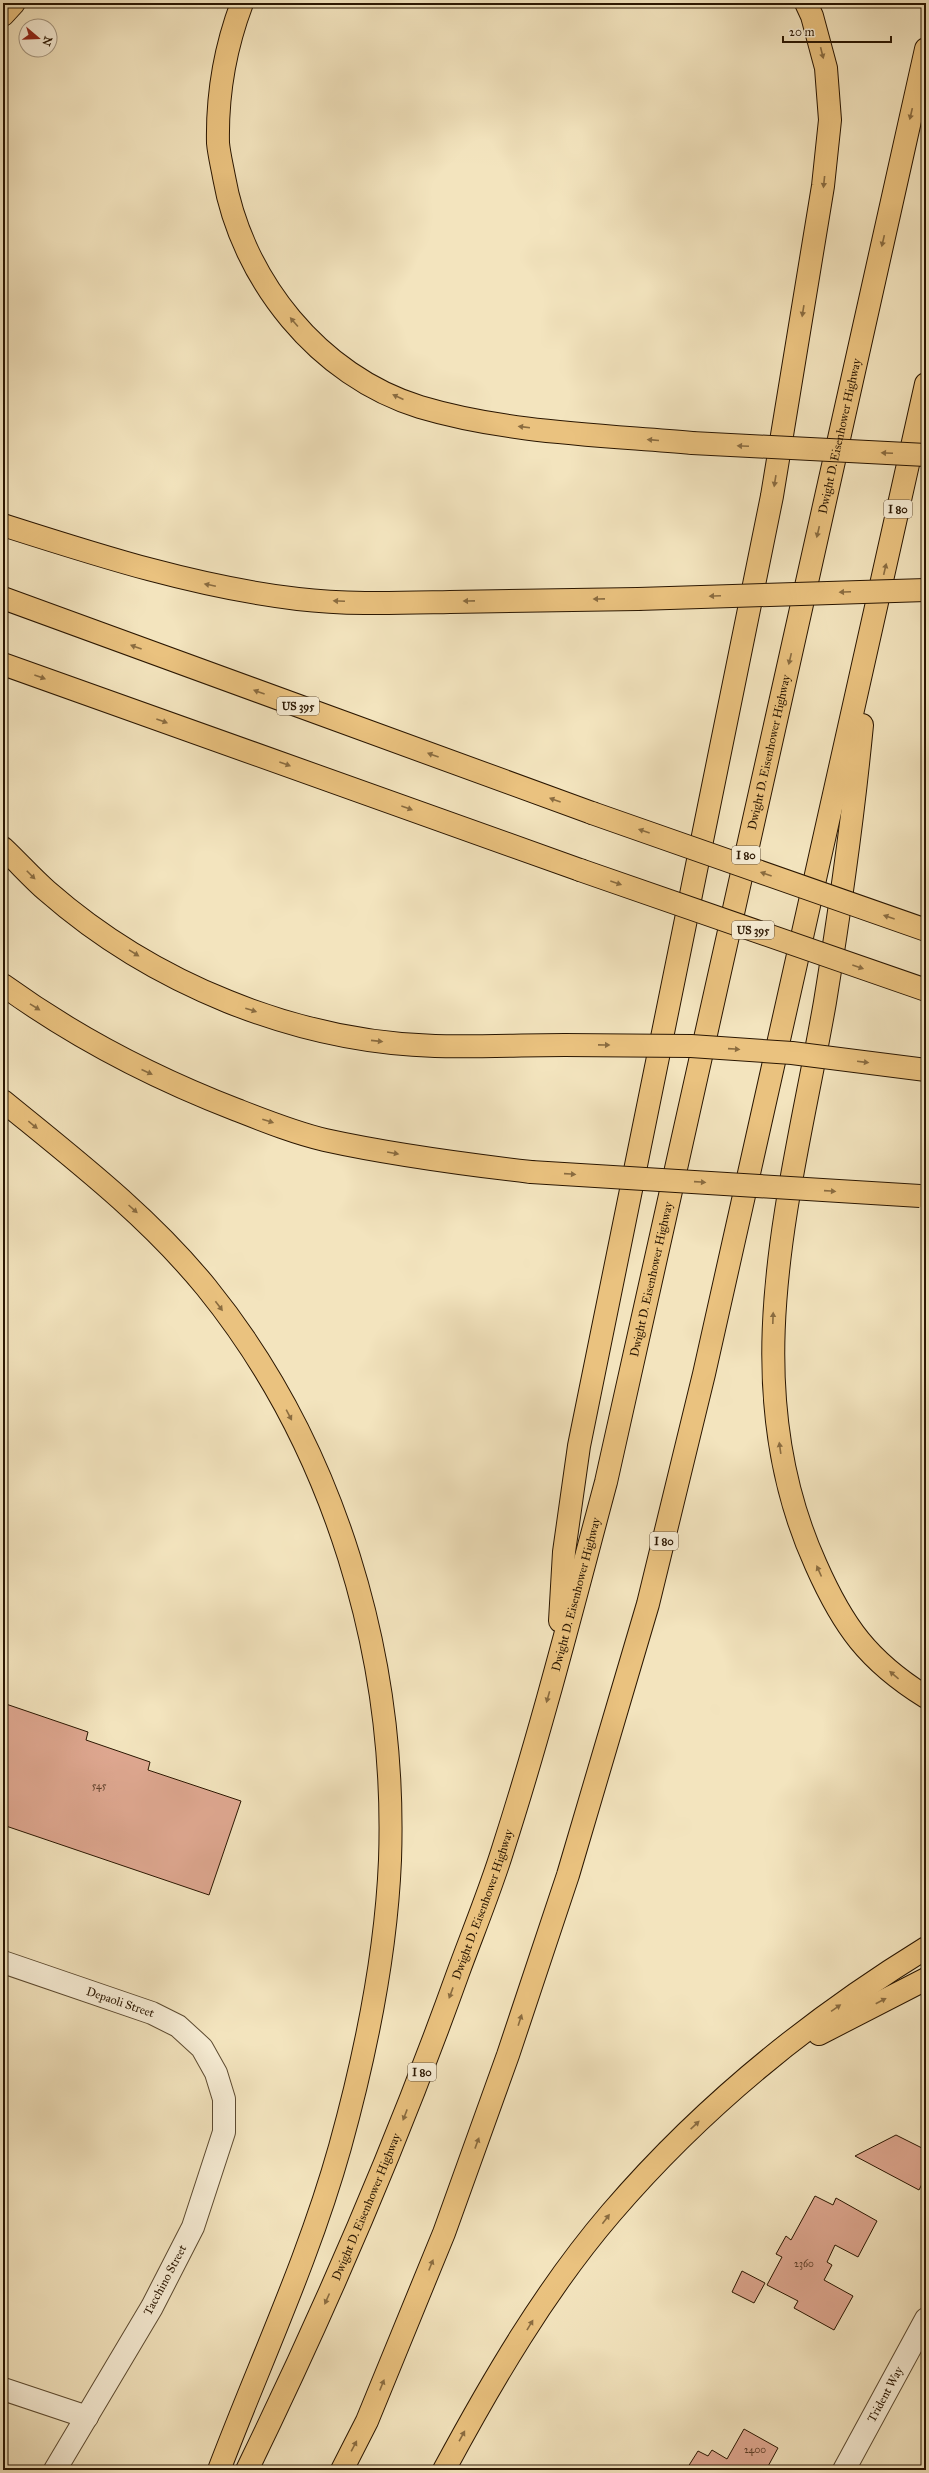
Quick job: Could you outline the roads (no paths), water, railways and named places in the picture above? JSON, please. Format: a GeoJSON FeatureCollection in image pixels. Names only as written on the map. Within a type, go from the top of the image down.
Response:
{"type":"FeatureCollection","features":[{"type":"Feature","properties":{"kind":"highway"},"geometry":{"type":"LineString","coordinates":[[3,14],[14,3]]}},
{"type":"Feature","properties":{"kind":"highway"},"geometry":{"type":"LineString","coordinates":[[242,3],[229,39],[220,92],[218,145],[228,200],[248,254],[277,303],[317,348],[364,383],[418,406],[470,420],[692,443],[926,455]]}},
{"type":"Feature","properties":{"kind":"highway"},"geometry":{"type":"LineString","coordinates":[[559,1659],[564,1552],[579,1446],[771,503],[823,186],[830,120],[826,68],[812,16],[806,3]]}},
{"type":"Feature","properties":{"kind":"highway","name":"Dwight D. Eisenhower Highway"},"geometry":{"type":"LineString","coordinates":[[247,2470],[292,2379],[378,2182],[437,2032],[503,1851],[559,1659],[606,1482],[926,49]]}},
{"type":"Feature","properties":{"kind":"highway","name":"I 80"},"geometry":{"type":"LineString","coordinates":[[342,2470],[367,2421],[444,2233],[508,2055],[609,1740],[677,1489],[926,384]]}},
{"type":"Feature","properties":{"kind":"highway"},"geometry":{"type":"LineString","coordinates":[[3,525],[183,579],[231,590],[299,599],[368,603],[638,599],[926,590]]}},
{"type":"Feature","properties":{"kind":"highway","name":"US 395"},"geometry":{"type":"LineString","coordinates":[[3,598],[592,813],[926,930]]}},
{"type":"Feature","properties":{"kind":"highway"},"geometry":{"type":"LineString","coordinates":[[870,634],[858,761],[843,887],[800,1134],[774,1304],[772,1361],[774,1408],[781,1455],[792,1501],[807,1545],[827,1590],[851,1632],[877,1660],[906,1684],[926,1697]]}},
{"type":"Feature","properties":{"kind":"highway","name":"US 395"},"geometry":{"type":"LineString","coordinates":[[3,664],[580,870],[926,990]]}},
{"type":"Feature","properties":{"kind":"highway"},"geometry":{"type":"LineString","coordinates":[[3,848],[47,891],[103,933],[171,976],[236,1005],[306,1027],[372,1040],[434,1046],[691,1046],[792,1053],[926,1070]]}},
{"type":"Feature","properties":{"kind":"highway"},"geometry":{"type":"LineString","coordinates":[[3,985],[72,1030],[135,1067],[198,1095],[259,1119],[324,1140],[452,1163],[531,1172],[923,1197]]}},
{"type":"Feature","properties":{"kind":"highway"},"geometry":{"type":"LineString","coordinates":[[3,1100],[100,1180],[168,1245],[206,1288],[266,1372],[314,1464],[333,1511],[353,1571],[377,1675],[385,1737],[390,1830],[385,1924],[376,1988],[358,2075],[319,2215],[295,2282],[219,2470]]}},
{"type":"Feature","properties":{"kind":"highway"},"geometry":{"type":"LineString","coordinates":[[444,2470],[470,2422],[542,2304],[611,2213],[687,2133],[760,2065],[827,2014],[926,1948]]}},
{"type":"Feature","properties":{"kind":"highway"},"geometry":{"type":"LineString","coordinates":[[760,2065],[926,1979]]}},
{"type":"Feature","properties":{"kind":"street","name":"Depaoli Street"},"geometry":{"type":"LineString","coordinates":[[3,1962],[152,2013],[178,2026],[202,2048],[216,2072]]}},
{"type":"Feature","properties":{"kind":"street","name":"Tacchino Street"},"geometry":{"type":"LineString","coordinates":[[55,2470],[152,2307],[193,2227],[224,2132],[224,2099],[216,2072]]}},
{"type":"Feature","properties":{"kind":"street","name":"Trident Way"},"geometry":{"type":"LineString","coordinates":[[844,2470],[926,2319]]}},
{"type":"Feature","properties":{"kind":"street"},"geometry":{"type":"LineString","coordinates":[[3,2388],[87,2417]]}}]}
